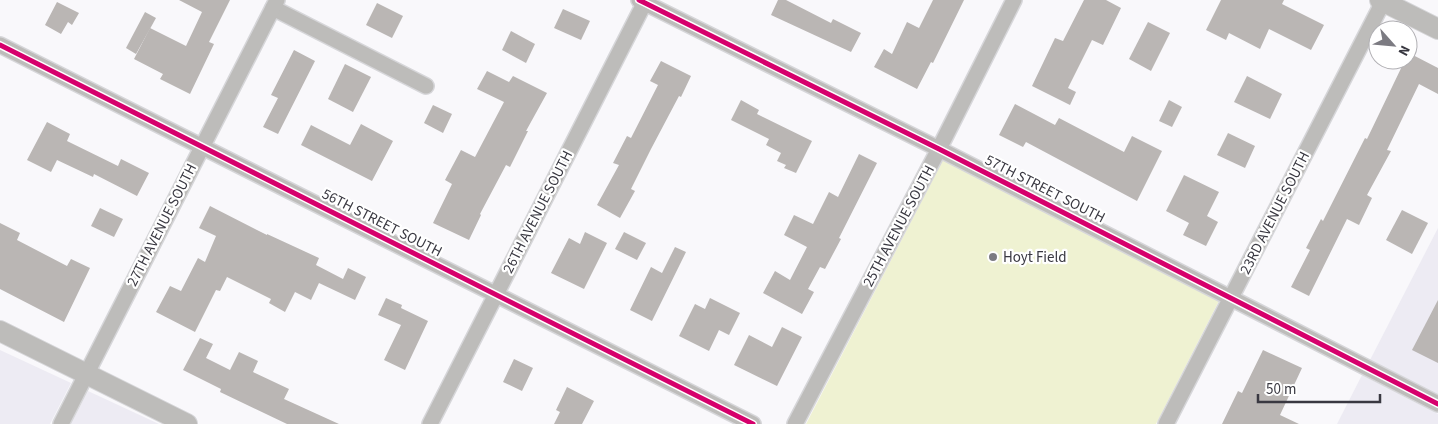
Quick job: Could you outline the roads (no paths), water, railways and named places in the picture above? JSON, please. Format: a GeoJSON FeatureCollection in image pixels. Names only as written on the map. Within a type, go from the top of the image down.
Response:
{"type":"FeatureCollection","features":[{"type":"Feature","properties":{"kind":"street","name":"25TH AVENUE SOUTH"},"geometry":{"type":"LineString","coordinates":[[795,424],[1014,0]]}},
{"type":"Feature","properties":{"kind":"street","name":"57TH STREET SOUTH"},"geometry":{"type":"LineString","coordinates":[[643,1],[939,148],[1438,404]]}},
{"type":"Feature","properties":{"kind":"street","name":"26TH AVENUE SOUTH"},"geometry":{"type":"LineString","coordinates":[[430,424],[643,1]]}},
{"type":"Feature","properties":{"kind":"street"},"geometry":{"type":"LineString","coordinates":[[1381,1],[1438,29]]}},
{"type":"Feature","properties":{"kind":"street","name":"23RD AVENUE SOUTH"},"geometry":{"type":"LineString","coordinates":[[1166,424],[1232,298],[1381,1]]}},
{"type":"Feature","properties":{"kind":"street"},"geometry":{"type":"LineString","coordinates":[[275,4],[426,86]]}},
{"type":"Feature","properties":{"kind":"street","name":"27TH AVENUE SOUTH"},"geometry":{"type":"LineString","coordinates":[[61,424],[275,4]]}},
{"type":"Feature","properties":{"kind":"street","name":"56TH STREET SOUTH"},"geometry":{"type":"LineString","coordinates":[[0,45],[753,424]]}},
{"type":"Feature","properties":{"kind":"street"},"geometry":{"type":"LineString","coordinates":[[0,331],[187,424]]}},
{"type":"Feature","properties":{"kind":"place","name":"Hoyt Field"},"geometry":{"type":"Point","coordinates":[993,257]}}]}
